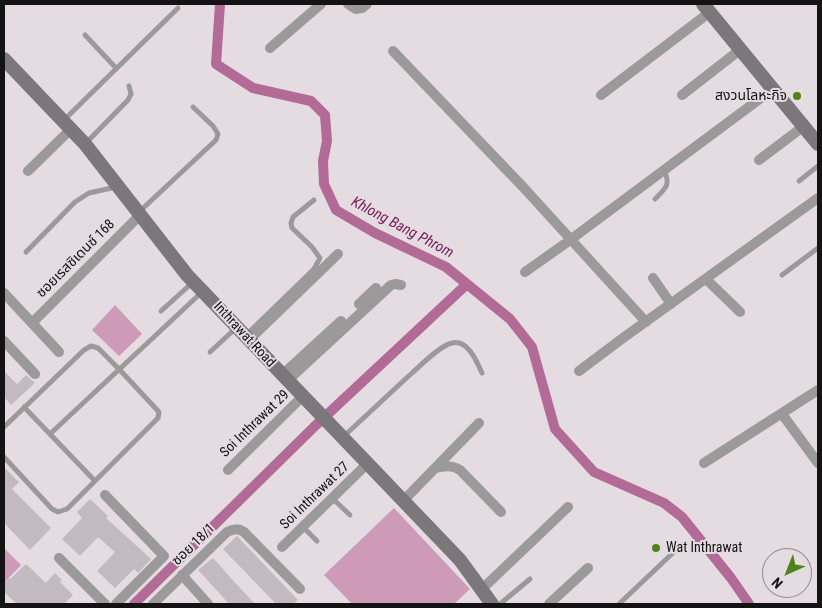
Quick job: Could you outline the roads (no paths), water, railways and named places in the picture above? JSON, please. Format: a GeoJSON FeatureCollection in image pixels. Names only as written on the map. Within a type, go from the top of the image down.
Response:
{"type":"FeatureCollection","features":[{"type":"Feature","properties":{"kind":"street"},"geometry":{"type":"LineString","coordinates":[[270,48],[321,4]]}},
{"type":"Feature","properties":{"kind":"street"},"geometry":{"type":"LineString","coordinates":[[348,4],[356,9],[362,8],[367,4]]}},
{"type":"Feature","properties":{"kind":"street"},"geometry":{"type":"LineString","coordinates":[[600,95],[706,8],[818,144]]}},
{"type":"Feature","properties":{"kind":"street"},"geometry":{"type":"LineString","coordinates":[[682,95],[740,49]]}},
{"type":"Feature","properties":{"kind":"street"},"geometry":{"type":"LineString","coordinates":[[393,51],[524,188],[646,322]]}},
{"type":"Feature","properties":{"kind":"street","name":"Inthrawat Road"},"geometry":{"type":"LineString","coordinates":[[4,59],[84,144],[198,286],[323,419],[460,560],[492,604]]}},
{"type":"Feature","properties":{"kind":"street"},"geometry":{"type":"LineString","coordinates":[[525,272],[773,89]]}},
{"type":"Feature","properties":{"kind":"street"},"geometry":{"type":"LineString","coordinates":[[28,171],[67,126]]}},
{"type":"Feature","properties":{"kind":"street"},"geometry":{"type":"LineString","coordinates":[[759,160],[804,126]]}},
{"type":"Feature","properties":{"kind":"street"},"geometry":{"type":"LineString","coordinates":[[579,371],[818,198]]}},
{"type":"Feature","properties":{"kind":"street","name":"ซอยเรสซิเดนซ์ 168"},"geometry":{"type":"LineString","coordinates":[[32,323],[139,214]]}},
{"type":"Feature","properties":{"kind":"street"},"geometry":{"type":"LineString","coordinates":[[243,335],[338,254]]}},
{"type":"Feature","properties":{"kind":"street"},"geometry":{"type":"LineString","coordinates":[[653,278],[671,304]]}},
{"type":"Feature","properties":{"kind":"street"},"geometry":{"type":"LineString","coordinates":[[706,279],[740,312]]}},
{"type":"Feature","properties":{"kind":"street"},"geometry":{"type":"LineString","coordinates":[[285,378],[391,285],[400,285]]}},
{"type":"Feature","properties":{"kind":"street"},"geometry":{"type":"LineString","coordinates":[[285,378],[376,288]]}},
{"type":"Feature","properties":{"kind":"street"},"geometry":{"type":"LineString","coordinates":[[4,293],[58,352]]}},
{"type":"Feature","properties":{"kind":"street"},"geometry":{"type":"LineString","coordinates":[[4,341],[35,374]]}},
{"type":"Feature","properties":{"kind":"street"},"geometry":{"type":"LineString","coordinates":[[704,463],[818,390]]}},
{"type":"Feature","properties":{"kind":"street","name":"Soi Inthrawat 29"},"geometry":{"type":"LineString","coordinates":[[228,470],[302,397]]}},
{"type":"Feature","properties":{"kind":"street"},"geometry":{"type":"LineString","coordinates":[[782,414],[818,463]]}},
{"type":"Feature","properties":{"kind":"street"},"geometry":{"type":"LineString","coordinates":[[403,501],[479,423]]}},
{"type":"Feature","properties":{"kind":"street","name":"Soi Inthrawat 27"},"geometry":{"type":"LineString","coordinates":[[282,547],[367,464]]}},
{"type":"Feature","properties":{"kind":"street"},"geometry":{"type":"LineString","coordinates":[[436,468],[448,466],[460,470],[501,512]]}},
{"type":"Feature","properties":{"kind":"street"},"geometry":{"type":"LineString","coordinates":[[105,495],[164,556],[116,604]]}},
{"type":"Feature","properties":{"kind":"street"},"geometry":{"type":"LineString","coordinates":[[482,589],[568,507]]}},
{"type":"Feature","properties":{"kind":"street","name":"ซอย 18/1"},"geometry":{"type":"LineString","coordinates":[[153,604],[227,532],[238,529],[244,532],[300,589]]}},
{"type":"Feature","properties":{"kind":"street"},"geometry":{"type":"LineString","coordinates":[[59,558],[105,604]]}},
{"type":"Feature","properties":{"kind":"street"},"geometry":{"type":"LineString","coordinates":[[550,604],[588,568]]}},
{"type":"Feature","properties":{"kind":"street"},"geometry":{"type":"LineString","coordinates":[[182,575],[208,604]]}},
{"type":"Feature","properties":{"kind":"lane"},"geometry":{"type":"LineString","coordinates":[[67,126],[116,68],[178,8]]}},
{"type":"Feature","properties":{"kind":"lane"},"geometry":{"type":"LineString","coordinates":[[85,35],[116,68]]}},
{"type":"Feature","properties":{"kind":"lane"},"geometry":{"type":"LineString","coordinates":[[84,144],[128,100],[131,94],[129,86]]}},
{"type":"Feature","properties":{"kind":"lane"},"geometry":{"type":"LineString","coordinates":[[139,214],[216,140],[218,134],[214,126],[194,106]]}},
{"type":"Feature","properties":{"kind":"lane"},"geometry":{"type":"LineString","coordinates":[[799,182],[818,166]]}},
{"type":"Feature","properties":{"kind":"lane"},"geometry":{"type":"LineString","coordinates":[[655,199],[668,184],[669,180],[664,170]]}},
{"type":"Feature","properties":{"kind":"lane"},"geometry":{"type":"LineString","coordinates":[[26,252],[82,196],[119,186]]}},
{"type":"Feature","properties":{"kind":"lane"},"geometry":{"type":"LineString","coordinates":[[210,352],[243,335],[314,269],[320,258],[312,247],[292,228],[291,223],[293,217],[314,200]]}},
{"type":"Feature","properties":{"kind":"lane"},"geometry":{"type":"LineString","coordinates":[[782,275],[818,248]]}},
{"type":"Feature","properties":{"kind":"lane"},"geometry":{"type":"LineString","coordinates":[[161,311],[198,286]]}},
{"type":"Feature","properties":{"kind":"lane"},"geometry":{"type":"LineString","coordinates":[[50,434],[119,369],[198,286]]}},
{"type":"Feature","properties":{"kind":"lane"},"geometry":{"type":"LineString","coordinates":[[342,438],[433,354],[452,343],[469,349],[475,356],[482,373]]}},
{"type":"Feature","properties":{"kind":"lane"},"geometry":{"type":"LineString","coordinates":[[4,427],[84,350],[91,346],[98,348],[159,412],[158,418],[67,509],[58,512],[52,509],[4,457]]}},
{"type":"Feature","properties":{"kind":"lane"},"geometry":{"type":"LineString","coordinates":[[24,407],[95,481]]}},
{"type":"Feature","properties":{"kind":"lane"},"geometry":{"type":"LineString","coordinates":[[332,498],[350,515]]}},
{"type":"Feature","properties":{"kind":"lane"},"geometry":{"type":"LineString","coordinates":[[303,527],[317,541]]}},
{"type":"Feature","properties":{"kind":"lane"},"geometry":{"type":"LineString","coordinates":[[618,604],[677,549]]}},
{"type":"Feature","properties":{"kind":"lane"},"geometry":{"type":"LineString","coordinates":[[500,604],[530,579]]}},
{"type":"Feature","properties":{"kind":"waterway","name":"Khlong Bang Phrom"},"geometry":{"type":"LineString","coordinates":[[220,4],[216,64],[253,88],[311,101],[325,115],[327,141],[323,161],[324,184],[336,210],[375,233],[446,267],[510,319],[532,347],[555,429],[594,472],[664,503],[682,517],[731,578],[749,604]]}},
{"type":"Feature","properties":{"kind":"waterway"},"geometry":{"type":"LineString","coordinates":[[134,604],[316,425],[467,284]]}},
{"type":"Feature","properties":{"kind":"place","name":"สงวนโลหะกิจ"},"geometry":{"type":"Point","coordinates":[797,96]}},
{"type":"Feature","properties":{"kind":"place","name":"Wat Inthrawat"},"geometry":{"type":"Point","coordinates":[656,548]}}]}
